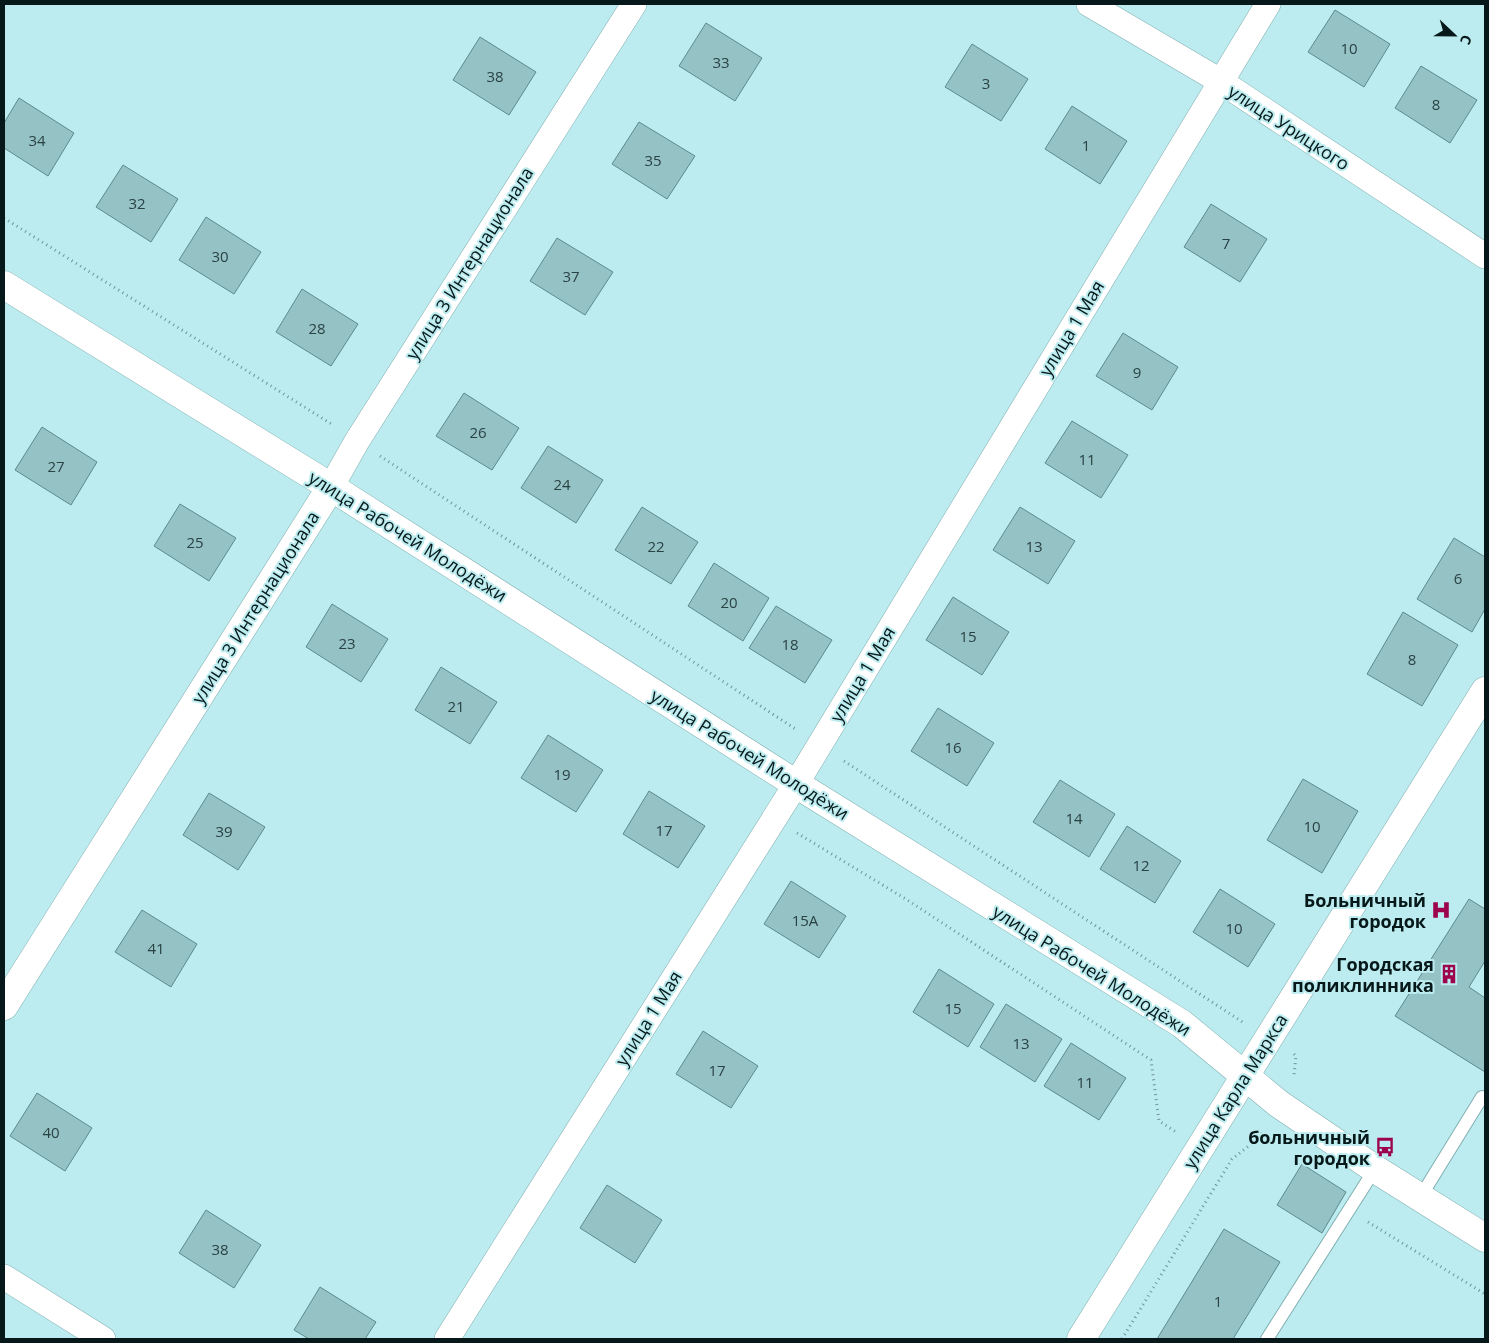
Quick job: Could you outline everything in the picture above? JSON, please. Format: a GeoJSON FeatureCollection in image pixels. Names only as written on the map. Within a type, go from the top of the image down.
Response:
{"type":"FeatureCollection","features":[{"type":"Feature","properties":{"kind":"main road","name":"улица Рабочей Молодёжи"},"geometry":{"type":"LineString","coordinates":[[4,285],[331,487],[796,784],[1182,1024],[1279,1104],[1375,1169],[1421,1196],[1485,1238]]}},
{"type":"Feature","properties":{"kind":"main road","name":"улица 3 Интернационала"},"geometry":{"type":"LineString","coordinates":[[4,1006],[331,487]]}},
{"type":"Feature","properties":{"kind":"main road","name":"улица Карла Маркса"},"geometry":{"type":"LineString","coordinates":[[1081,1339],[1485,691]]}},
{"type":"Feature","properties":{"kind":"street","name":"улица 3 Интернационала"},"geometry":{"type":"LineString","coordinates":[[331,487],[357,440],[634,4]]}},
{"type":"Feature","properties":{"kind":"street","name":"улица Урицкого"},"geometry":{"type":"LineString","coordinates":[[1089,4],[1220,81],[1485,256]]}},
{"type":"Feature","properties":{"kind":"street","name":"улица 1 Мая"},"geometry":{"type":"LineString","coordinates":[[447,1339],[820,745],[1268,4]]}},
{"type":"Feature","properties":{"kind":"street"},"geometry":{"type":"LineString","coordinates":[[4,1277],[103,1339]]}},
{"type":"Feature","properties":{"kind":"lane"},"geometry":{"type":"LineString","coordinates":[[1421,1196],[1482,1098],[1485,1100]]}},
{"type":"Feature","properties":{"kind":"lane"},"geometry":{"type":"LineString","coordinates":[[1267,1339],[1350,1212],[1375,1169]]}},
{"type":"Feature","properties":{"kind":"path"},"geometry":{"type":"LineString","coordinates":[[4,218],[357,440],[1296,1056],[1294,1075],[1259,1138],[1232,1159],[1122,1339]]}},
{"type":"Feature","properties":{"kind":"path"},"geometry":{"type":"LineString","coordinates":[[774,819],[909,901],[1151,1060],[1160,1121],[1200,1148],[1232,1159]]}},
{"type":"Feature","properties":{"kind":"path"},"geometry":{"type":"LineString","coordinates":[[1294,1075],[1302,1080]]}},
{"type":"Feature","properties":{"kind":"path"},"geometry":{"type":"LineString","coordinates":[[1350,1212],[1485,1294]]}},
{"type":"Feature","properties":{"kind":"building"},"geometry":{"type":"Polygon","coordinates":[[[1335,10],[1390,44],[1364,87],[1308,52],[1335,10]]]}},
{"type":"Feature","properties":{"kind":"building"},"geometry":{"type":"Polygon","coordinates":[[[706,23],[762,58],[735,101],[679,66],[706,23]]]}},
{"type":"Feature","properties":{"kind":"building"},"geometry":{"type":"Polygon","coordinates":[[[480,37],[536,72],[509,115],[453,80],[480,37]]]}},
{"type":"Feature","properties":{"kind":"building"},"geometry":{"type":"Polygon","coordinates":[[[972,44],[1028,79],[1001,121],[945,87],[972,44]]]}},
{"type":"Feature","properties":{"kind":"building"},"geometry":{"type":"Polygon","coordinates":[[[1421,66],[1477,100],[1450,143],[1395,108],[1421,66]]]}},
{"type":"Feature","properties":{"kind":"building"},"geometry":{"type":"Polygon","coordinates":[[[19,98],[74,133],[48,176],[4,148],[4,123],[19,98]]]}},
{"type":"Feature","properties":{"kind":"building"},"geometry":{"type":"Polygon","coordinates":[[[1072,106],[1127,141],[1100,184],[1045,149],[1072,106]]]}},
{"type":"Feature","properties":{"kind":"building"},"geometry":{"type":"Polygon","coordinates":[[[639,122],[695,156],[667,199],[612,164],[639,122]]]}},
{"type":"Feature","properties":{"kind":"building"},"geometry":{"type":"Polygon","coordinates":[[[123,165],[178,199],[151,242],[96,207],[123,165]]]}},
{"type":"Feature","properties":{"kind":"building"},"geometry":{"type":"Polygon","coordinates":[[[1211,204],[1267,239],[1240,282],[1184,247],[1211,204]]]}},
{"type":"Feature","properties":{"kind":"building"},"geometry":{"type":"Polygon","coordinates":[[[206,217],[261,252],[234,294],[179,260],[206,217]]]}},
{"type":"Feature","properties":{"kind":"building"},"geometry":{"type":"Polygon","coordinates":[[[557,238],[613,272],[585,315],[530,281],[557,238]]]}},
{"type":"Feature","properties":{"kind":"building"},"geometry":{"type":"Polygon","coordinates":[[[302,289],[358,324],[331,366],[276,332],[302,289]]]}},
{"type":"Feature","properties":{"kind":"building"},"geometry":{"type":"Polygon","coordinates":[[[1123,333],[1178,367],[1152,410],[1096,376],[1123,333]]]}},
{"type":"Feature","properties":{"kind":"building"},"geometry":{"type":"Polygon","coordinates":[[[464,393],[519,428],[492,470],[436,436],[464,393]]]}},
{"type":"Feature","properties":{"kind":"building"},"geometry":{"type":"Polygon","coordinates":[[[1072,421],[1128,455],[1101,498],[1045,463],[1072,421]]]}},
{"type":"Feature","properties":{"kind":"building"},"geometry":{"type":"Polygon","coordinates":[[[42,427],[97,462],[71,505],[15,470],[42,427]]]}},
{"type":"Feature","properties":{"kind":"building"},"geometry":{"type":"Polygon","coordinates":[[[548,446],[603,480],[576,523],[521,488],[548,446]]]}},
{"type":"Feature","properties":{"kind":"building"},"geometry":{"type":"Polygon","coordinates":[[[180,504],[236,538],[209,581],[154,546],[180,504]]]}},
{"type":"Feature","properties":{"kind":"building"},"geometry":{"type":"Polygon","coordinates":[[[642,507],[698,542],[671,584],[615,550],[642,507]]]}},
{"type":"Feature","properties":{"kind":"building"},"geometry":{"type":"Polygon","coordinates":[[[1020,507],[1075,541],[1048,584],[993,550],[1020,507]]]}},
{"type":"Feature","properties":{"kind":"building"},"geometry":{"type":"Polygon","coordinates":[[[1454,538],[1485,557],[1485,609],[1472,632],[1417,599],[1454,538]]]}},
{"type":"Feature","properties":{"kind":"building"},"geometry":{"type":"Polygon","coordinates":[[[714,563],[769,598],[743,641],[688,606],[714,563]]]}},
{"type":"Feature","properties":{"kind":"building"},"geometry":{"type":"Polygon","coordinates":[[[953,597],[1009,632],[982,675],[926,640],[953,597]]]}},
{"type":"Feature","properties":{"kind":"building"},"geometry":{"type":"Polygon","coordinates":[[[332,604],[388,639],[361,682],[306,647],[332,604]]]}},
{"type":"Feature","properties":{"kind":"building"},"geometry":{"type":"Polygon","coordinates":[[[776,606],[832,640],[805,683],[749,648],[776,606]]]}},
{"type":"Feature","properties":{"kind":"building"},"geometry":{"type":"Polygon","coordinates":[[[1403,612],[1458,645],[1422,706],[1367,674],[1403,612]]]}},
{"type":"Feature","properties":{"kind":"building"},"geometry":{"type":"Polygon","coordinates":[[[441,667],[497,702],[470,744],[415,710],[441,667]]]}},
{"type":"Feature","properties":{"kind":"building"},"geometry":{"type":"Polygon","coordinates":[[[938,708],[994,743],[967,786],[911,751],[938,708]]]}},
{"type":"Feature","properties":{"kind":"building"},"geometry":{"type":"Polygon","coordinates":[[[548,735],[603,770],[576,812],[521,778],[548,735]]]}},
{"type":"Feature","properties":{"kind":"building"},"geometry":{"type":"Polygon","coordinates":[[[1303,779],[1358,811],[1322,873],[1267,840],[1303,779]]]}},
{"type":"Feature","properties":{"kind":"building"},"geometry":{"type":"Polygon","coordinates":[[[1060,780],[1115,814],[1089,857],[1033,822],[1060,780]]]}},
{"type":"Feature","properties":{"kind":"building"},"geometry":{"type":"Polygon","coordinates":[[[649,791],[705,826],[678,868],[623,834],[649,791]]]}},
{"type":"Feature","properties":{"kind":"building"},"geometry":{"type":"Polygon","coordinates":[[[209,793],[265,827],[238,870],[183,835],[209,793]]]}},
{"type":"Feature","properties":{"kind":"building"},"geometry":{"type":"Polygon","coordinates":[[[1127,826],[1181,861],[1155,903],[1100,869],[1127,826]]]}},
{"type":"Feature","properties":{"kind":"building"},"geometry":{"type":"Polygon","coordinates":[[[791,881],[846,916],[819,958],[764,924],[791,881]]]}},
{"type":"Feature","properties":{"kind":"building"},"geometry":{"type":"Polygon","coordinates":[[[1220,889],[1275,924],[1248,967],[1193,932],[1220,889]]]}},
{"type":"Feature","properties":{"kind":"building","name":"Городская поликлинника"},"geometry":{"type":"Polygon","coordinates":[[[1469,899],[1485,909],[1485,961],[1469,987],[1485,998],[1485,1072],[1395,1016],[1469,899]]]}},
{"type":"Feature","properties":{"kind":"building"},"geometry":{"type":"Polygon","coordinates":[[[142,910],[197,944],[171,987],[115,952],[142,910]]]}},
{"type":"Feature","properties":{"kind":"building"},"geometry":{"type":"Polygon","coordinates":[[[939,969],[994,1004],[968,1047],[913,1012],[939,969]]]}},
{"type":"Feature","properties":{"kind":"building"},"geometry":{"type":"Polygon","coordinates":[[[1006,1004],[1062,1039],[1035,1082],[980,1047],[1006,1004]]]}},
{"type":"Feature","properties":{"kind":"building"},"geometry":{"type":"Polygon","coordinates":[[[703,1031],[758,1066],[731,1108],[676,1074],[703,1031]]]}},
{"type":"Feature","properties":{"kind":"building"},"geometry":{"type":"Polygon","coordinates":[[[1071,1043],[1126,1078],[1099,1120],[1044,1086],[1071,1043]]]}},
{"type":"Feature","properties":{"kind":"building"},"geometry":{"type":"Polygon","coordinates":[[[37,1093],[92,1128],[65,1171],[10,1136],[37,1093]]]}},
{"type":"Feature","properties":{"kind":"building"},"geometry":{"type":"Polygon","coordinates":[[[1302,1164],[1346,1192],[1322,1233],[1277,1205],[1302,1164]]]}},
{"type":"Feature","properties":{"kind":"building"},"geometry":{"type":"Polygon","coordinates":[[[607,1185],[662,1220],[635,1263],[580,1228],[607,1185]]]}},
{"type":"Feature","properties":{"kind":"building"},"geometry":{"type":"Polygon","coordinates":[[[206,1210],[261,1245],[234,1288],[179,1253],[206,1210]]]}},
{"type":"Feature","properties":{"kind":"building"},"geometry":{"type":"Polygon","coordinates":[[[1224,1229],[1280,1262],[1233,1339],[1157,1339],[1224,1229]]]}},
{"type":"Feature","properties":{"kind":"building"},"geometry":{"type":"Polygon","coordinates":[[[320,1287],[376,1322],[365,1339],[309,1339],[294,1330],[320,1287]]]}},
{"type":"Feature","properties":{"kind":"place","name":"Больничный городок"},"geometry":{"type":"Point","coordinates":[1441,910]}},
{"type":"Feature","properties":{"kind":"place","name":"Городская поликлинника"},"geometry":{"type":"Point","coordinates":[1449,974]}},
{"type":"Feature","properties":{"kind":"place","name":"больничный городок"},"geometry":{"type":"Point","coordinates":[1385,1147]}}]}
